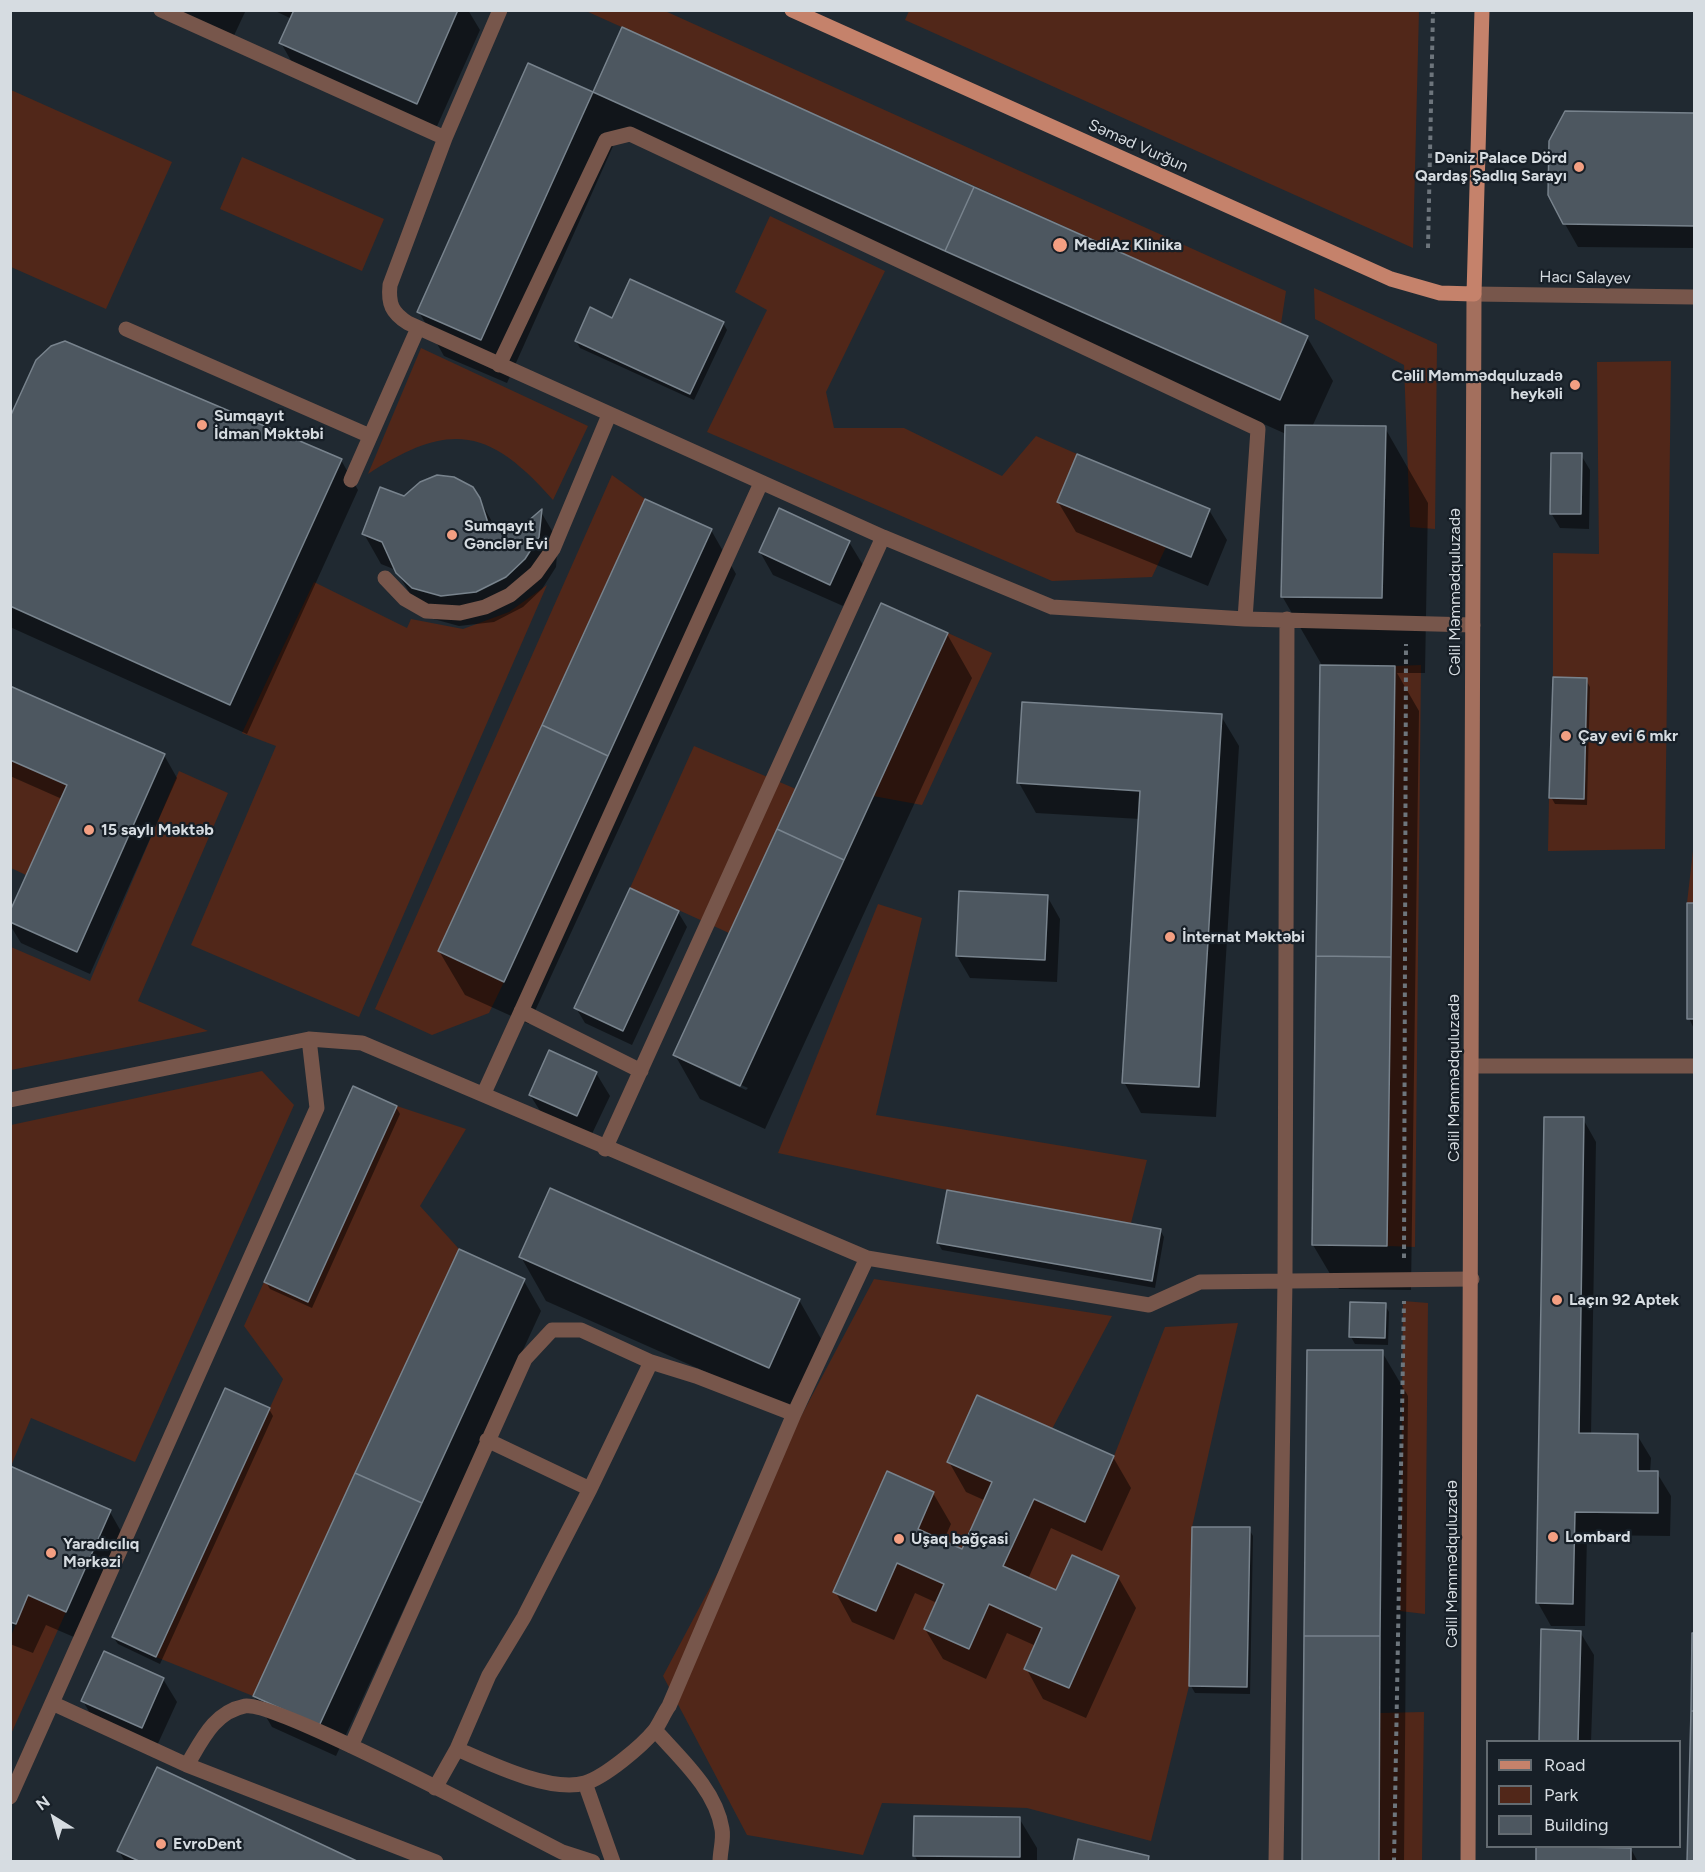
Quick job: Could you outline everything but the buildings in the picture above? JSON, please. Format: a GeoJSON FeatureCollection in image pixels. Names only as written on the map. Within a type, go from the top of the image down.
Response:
{"type":"FeatureCollection","features":[{"type":"Feature","properties":{"kind":"main road","name":"Səməd Vurğun"},"geometry":{"type":"LineString","coordinates":[[792,10],[1391,279],[1427,291],[1474,294]]}},
{"type":"Feature","properties":{"kind":"main road"},"geometry":{"type":"LineString","coordinates":[[1474,294],[1482,10]]}},
{"type":"Feature","properties":{"kind":"main road","name":"Cəlil Məmmədquluzadə"},"geometry":{"type":"LineString","coordinates":[[1468,1862],[1474,294]]}},
{"type":"Feature","properties":{"kind":"street"},"geometry":{"type":"LineString","coordinates":[[161,10],[445,138]]}},
{"type":"Feature","properties":{"kind":"street"},"geometry":{"type":"LineString","coordinates":[[500,10],[445,138],[390,285],[388,300],[395,315],[418,328],[761,483],[1052,607],[1245,619],[1473,624]]}},
{"type":"Feature","properties":{"kind":"street"},"geometry":{"type":"LineString","coordinates":[[499,365],[606,140],[630,134],[1258,429],[1245,619]]}},
{"type":"Feature","properties":{"kind":"street","name":"Hacı Salayev"},"geometry":{"type":"LineString","coordinates":[[1474,294],[1695,297]]}},
{"type":"Feature","properties":{"kind":"street"},"geometry":{"type":"LineString","coordinates":[[351,480],[418,328]]}},
{"type":"Feature","properties":{"kind":"street"},"geometry":{"type":"LineString","coordinates":[[126,329],[370,436]]}},
{"type":"Feature","properties":{"kind":"street"},"geometry":{"type":"LineString","coordinates":[[385,578],[405,599],[426,611],[460,613],[485,607],[510,595],[536,573],[553,549],[609,415]]}},
{"type":"Feature","properties":{"kind":"street"},"geometry":{"type":"LineString","coordinates":[[484,1094],[761,483]]}},
{"type":"Feature","properties":{"kind":"street"},"geometry":{"type":"LineString","coordinates":[[605,1149],[884,537]]}},
{"type":"Feature","properties":{"kind":"street"},"geometry":{"type":"LineString","coordinates":[[1276,1862],[1285,1281],[1287,619]]}},
{"type":"Feature","properties":{"kind":"street"},"geometry":{"type":"LineString","coordinates":[[521,1011],[641,1071]]}},
{"type":"Feature","properties":{"kind":"street"},"geometry":{"type":"LineString","coordinates":[[10,1100],[309,1039],[362,1043],[484,1094],[605,1149],[867,1258],[1149,1305],[1200,1281],[1472,1279]]}},
{"type":"Feature","properties":{"kind":"street"},"geometry":{"type":"LineString","coordinates":[[10,1797],[317,1108],[309,1039]]}},
{"type":"Feature","properties":{"kind":"street"},"geometry":{"type":"LineString","coordinates":[[1472,1066],[1695,1065]]}},
{"type":"Feature","properties":{"kind":"street"},"geometry":{"type":"LineString","coordinates":[[457,1749],[517,1775],[559,1783],[585,1783],[616,1765],[655,1730],[669,1706],[794,1414],[867,1258]]}},
{"type":"Feature","properties":{"kind":"street"},"geometry":{"type":"LineString","coordinates":[[351,1746],[525,1359],[552,1330],[581,1330],[651,1362],[696,1376],[794,1414]]}},
{"type":"Feature","properties":{"kind":"street"},"geometry":{"type":"LineString","coordinates":[[435,1788],[457,1749],[489,1675],[524,1617],[590,1489],[651,1362]]}},
{"type":"Feature","properties":{"kind":"street"},"geometry":{"type":"LineString","coordinates":[[487,1440],[590,1489]]}},
{"type":"Feature","properties":{"kind":"street"},"geometry":{"type":"LineString","coordinates":[[52,1704],[187,1765],[436,1862]]}},
{"type":"Feature","properties":{"kind":"street"},"geometry":{"type":"LineString","coordinates":[[187,1765],[205,1733],[225,1711],[248,1705],[273,1712],[351,1746],[562,1852],[592,1862]]}},
{"type":"Feature","properties":{"kind":"street"},"geometry":{"type":"LineString","coordinates":[[655,1730],[698,1780],[713,1803],[722,1829],[720,1862]]}},
{"type":"Feature","properties":{"kind":"street"},"geometry":{"type":"LineString","coordinates":[[585,1783],[613,1862]]}},
{"type":"Feature","properties":{"kind":"path"},"geometry":{"type":"LineString","coordinates":[[1428,248],[1433,10]]}},
{"type":"Feature","properties":{"kind":"path"},"geometry":{"type":"LineString","coordinates":[[1394,1862],[1404,1280],[1406,622]]}},
{"type":"Feature","properties":{"kind":"green space"},"geometry":{"type":"Polygon","coordinates":[[[586,11],[665,11],[1286,291],[1281,324],[586,11]]]}},
{"type":"Feature","properties":{"kind":"green space"},"geometry":{"type":"Polygon","coordinates":[[[909,11],[1419,11],[1413,248],[905,20],[909,11]]]}},
{"type":"Feature","properties":{"kind":"green space"},"geometry":{"type":"Polygon","coordinates":[[[11,90],[172,162],[106,309],[11,267],[11,90]]]}},
{"type":"Feature","properties":{"kind":"green space"},"geometry":{"type":"Polygon","coordinates":[[[242,157],[384,219],[362,271],[220,209],[242,157]]]}},
{"type":"Feature","properties":{"kind":"green space"},"geometry":{"type":"Polygon","coordinates":[[[770,216],[885,271],[826,392],[834,428],[904,428],[1002,476],[1036,436],[1077,454],[1057,502],[1166,547],[1152,577],[1052,581],[707,432],[767,310],[735,292],[770,216]]]}},
{"type":"Feature","properties":{"kind":"green space"},"geometry":{"type":"Polygon","coordinates":[[[1314,288],[1437,344],[1435,529],[1410,527],[1404,365],[1315,319],[1314,288]]]}},
{"type":"Feature","properties":{"kind":"green space"},"geometry":{"type":"Polygon","coordinates":[[[421,348],[588,426],[553,500],[530,476],[508,458],[488,446],[467,440],[445,440],[422,445],[368,474],[421,348]]]}},
{"type":"Feature","properties":{"kind":"green space"},"geometry":{"type":"Polygon","coordinates":[[[1671,361],[1665,849],[1548,851],[1549,798],[1587,678],[1553,677],[1553,553],[1599,554],[1597,362],[1671,361]]]}},
{"type":"Feature","properties":{"kind":"green space"},"geometry":{"type":"Polygon","coordinates":[[[612,475],[645,499],[438,951],[504,982],[489,1013],[432,1035],[375,1009],[612,475]]]}},
{"type":"Feature","properties":{"kind":"green space"},"geometry":{"type":"Polygon","coordinates":[[[314,582],[407,628],[411,619],[463,629],[509,612],[547,585],[359,1017],[191,945],[276,746],[242,733],[314,582]]]}},
{"type":"Feature","properties":{"kind":"green space"},"geometry":{"type":"Polygon","coordinates":[[[948,633],[992,653],[922,805],[873,796],[948,633]]]}},
{"type":"Feature","properties":{"kind":"green space"},"geometry":{"type":"Polygon","coordinates":[[[1421,665],[1415,1247],[1387,1246],[1395,666],[1421,665]]]}},
{"type":"Feature","properties":{"kind":"green space"},"geometry":{"type":"Polygon","coordinates":[[[694,746],[796,789],[729,933],[630,888],[694,746]]]}},
{"type":"Feature","properties":{"kind":"green space"},"geometry":{"type":"Polygon","coordinates":[[[11,760],[67,785],[26,875],[11,868],[11,760]]]}},
{"type":"Feature","properties":{"kind":"green space"},"geometry":{"type":"Polygon","coordinates":[[[179,771],[228,793],[138,1001],[208,1031],[11,1070],[11,947],[90,981],[179,771]]]}},
{"type":"Feature","properties":{"kind":"green space"},"geometry":{"type":"Polygon","coordinates":[[[1694,842],[1694,903],[1687,903],[1694,842]]]}},
{"type":"Feature","properties":{"kind":"green space"},"geometry":{"type":"Polygon","coordinates":[[[878,904],[922,918],[876,1115],[1147,1160],[1131,1223],[947,1190],[778,1153],[878,904]]]}},
{"type":"Feature","properties":{"kind":"green space"},"geometry":{"type":"Polygon","coordinates":[[[262,1071],[294,1105],[135,1462],[31,1418],[11,1466],[11,1125],[262,1071]]]}},
{"type":"Feature","properties":{"kind":"green space"},"geometry":{"type":"Polygon","coordinates":[[[397,1106],[466,1129],[420,1206],[459,1249],[253,1696],[156,1657],[283,1379],[244,1326],[264,1282],[308,1301],[397,1106]]]}},
{"type":"Feature","properties":{"kind":"green space"},"geometry":{"type":"Polygon","coordinates":[[[874,1279],[1112,1316],[1052,1429],[977,1395],[947,1462],[992,1482],[962,1549],[918,1529],[934,1492],[888,1472],[833,1591],[876,1611],[897,1563],[944,1584],[924,1629],[969,1649],[989,1604],[1042,1628],[1024,1668],[1068,1688],[1119,1576],[1072,1555],[1056,1590],[1003,1566],[1034,1499],[1085,1521],[1114,1456],[1165,1327],[1238,1323],[1192,1527],[1189,1686],[1151,1841],[1027,1808],[882,1803],[863,1855],[747,1835],[663,1676],[874,1279]]]}},
{"type":"Feature","properties":{"kind":"green space"},"geometry":{"type":"Polygon","coordinates":[[[1403,1301],[1428,1303],[1425,1614],[1400,1611],[1403,1301]]]}},
{"type":"Feature","properties":{"kind":"green space"},"geometry":{"type":"Polygon","coordinates":[[[28,1595],[66,1612],[11,1734],[11,1636],[28,1595]]]}},
{"type":"Feature","properties":{"kind":"green space"},"geometry":{"type":"Polygon","coordinates":[[[1424,1712],[1422,1861],[1379,1862],[1380,1713],[1424,1712]]]}},
{"type":"Feature","properties":{"kind":"place","name":"Dəniz Palace Dörd Qardaş Şadlıq Sarayı"},"geometry":{"type":"Point","coordinates":[1579,167]}},
{"type":"Feature","properties":{"kind":"place","name":"MediAz Klinika"},"geometry":{"type":"Point","coordinates":[1060,245]}},
{"type":"Feature","properties":{"kind":"place","name":"Cəlil Məmmədquluzadə heykəli"},"geometry":{"type":"Point","coordinates":[1575,385]}},
{"type":"Feature","properties":{"kind":"place","name":"Sumqayıt İdman Məktəbi"},"geometry":{"type":"Point","coordinates":[202,425]}},
{"type":"Feature","properties":{"kind":"place","name":"Sumqayıt Gənclər Evi"},"geometry":{"type":"Point","coordinates":[452,535]}},
{"type":"Feature","properties":{"kind":"place","name":"Çay evi 6 mkr"},"geometry":{"type":"Point","coordinates":[1566,736]}},
{"type":"Feature","properties":{"kind":"place","name":"15 saylı Məktəb"},"geometry":{"type":"Point","coordinates":[89,830]}},
{"type":"Feature","properties":{"kind":"place","name":"İnternat Məktəbi"},"geometry":{"type":"Point","coordinates":[1170,937]}},
{"type":"Feature","properties":{"kind":"place","name":"Laçın 92 Aptek"},"geometry":{"type":"Point","coordinates":[1557,1300]}},
{"type":"Feature","properties":{"kind":"place","name":"Lombard"},"geometry":{"type":"Point","coordinates":[1553,1537]}},
{"type":"Feature","properties":{"kind":"place","name":"Uşaq bağçasi"},"geometry":{"type":"Point","coordinates":[899,1539]}},
{"type":"Feature","properties":{"kind":"place","name":"Yaradıcılıq Mərkəzi"},"geometry":{"type":"Point","coordinates":[51,1553]}},
{"type":"Feature","properties":{"kind":"place","name":"EvroDent"},"geometry":{"type":"Point","coordinates":[161,1844]}}]}
